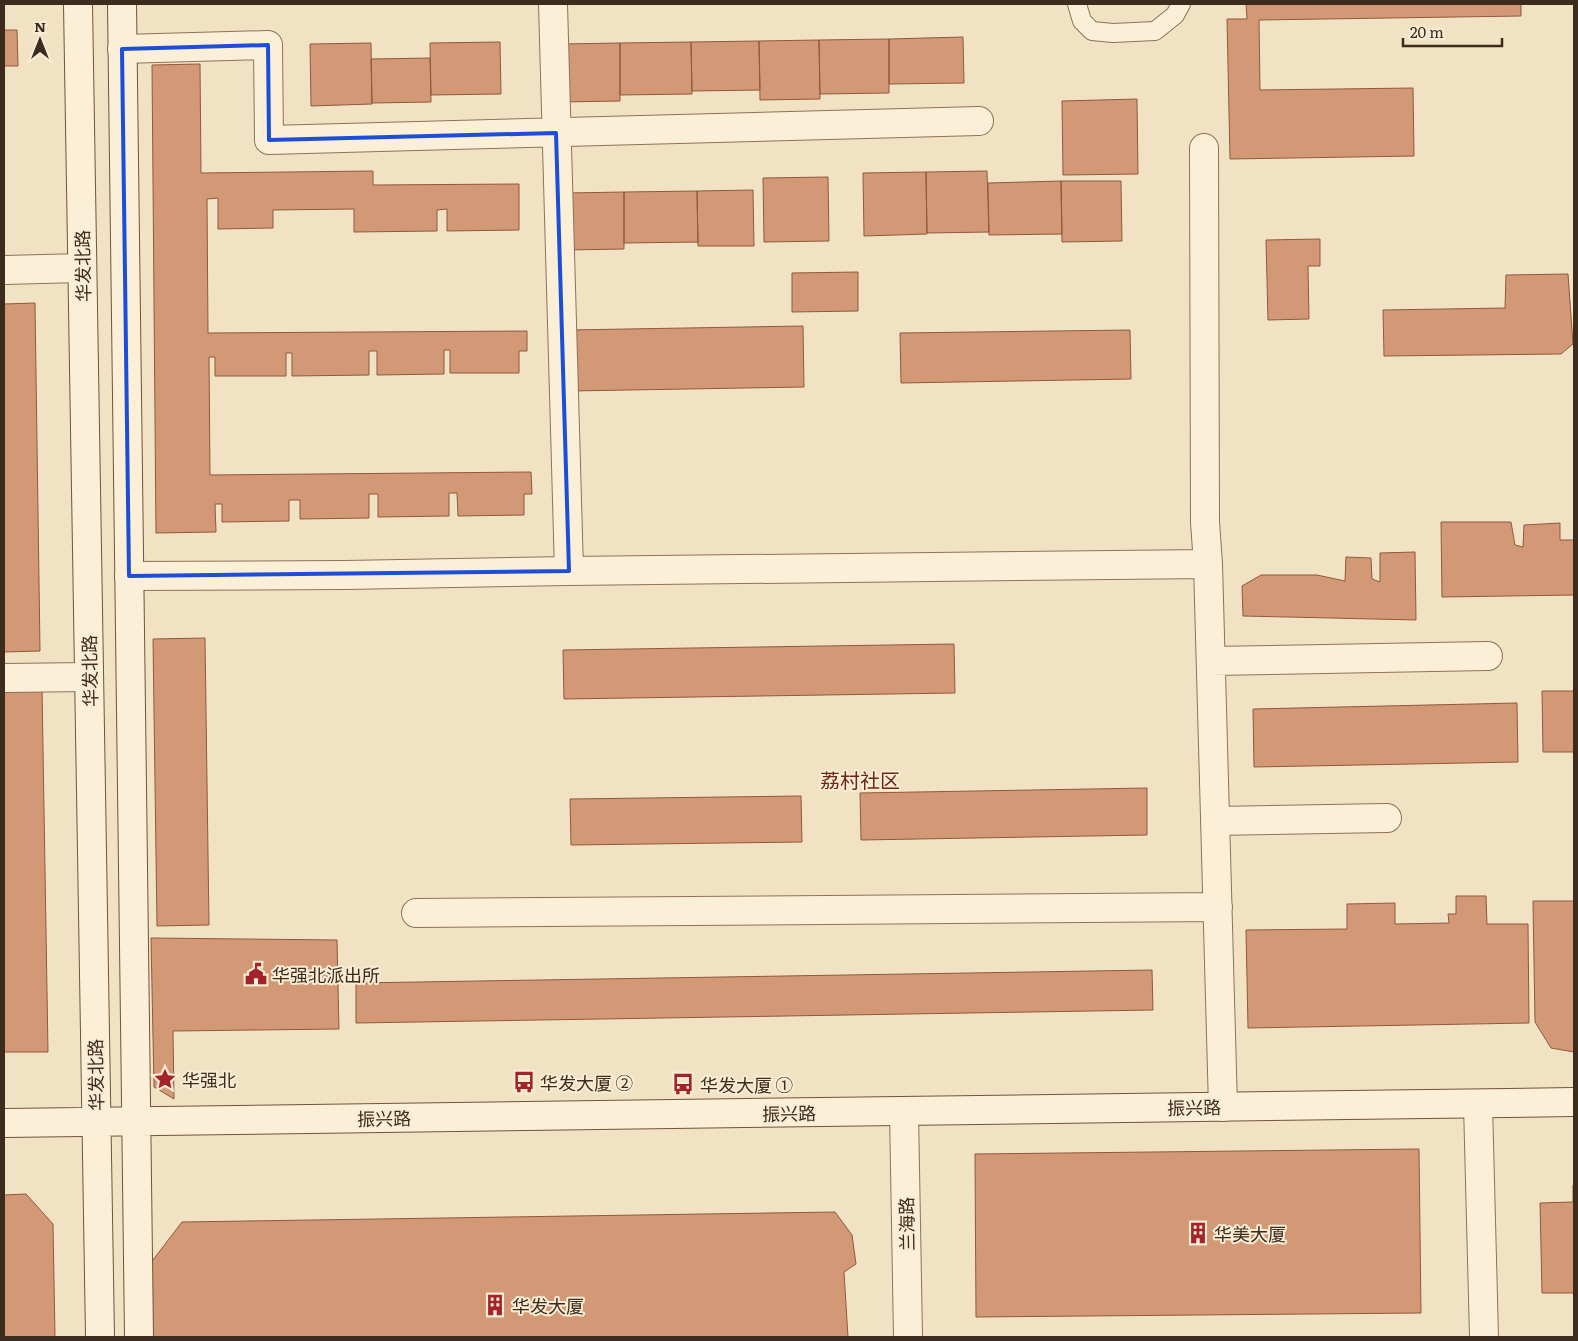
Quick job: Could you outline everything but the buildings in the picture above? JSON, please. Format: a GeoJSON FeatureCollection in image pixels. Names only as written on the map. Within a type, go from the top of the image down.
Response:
{"type":"FeatureCollection","features":[{"type":"Feature","properties":{"kind":"street","name":"华发北路"},"geometry":{"type":"LineString","coordinates":[[78,4],[100,1337]]}},
{"type":"Feature","properties":{"kind":"street"},"geometry":{"type":"LineString","coordinates":[[122,4],[139,1337]]}},
{"type":"Feature","properties":{"kind":"street"},"geometry":{"type":"LineString","coordinates":[[553,4],[569,571]]}},
{"type":"Feature","properties":{"kind":"street"},"geometry":{"type":"LineString","coordinates":[[122,49],[268,46],[269,140],[979,121]]}},
{"type":"Feature","properties":{"kind":"street"},"geometry":{"type":"LineString","coordinates":[[1204,148],[1205,522],[1211,660],[1223,1107]]}},
{"type":"Feature","properties":{"kind":"street"},"geometry":{"type":"LineString","coordinates":[[4,270],[82,268]]}},
{"type":"Feature","properties":{"kind":"street"},"geometry":{"type":"LineString","coordinates":[[130,576],[1208,564]]}},
{"type":"Feature","properties":{"kind":"street"},"geometry":{"type":"LineString","coordinates":[[1211,660],[1488,656]]}},
{"type":"Feature","properties":{"kind":"street"},"geometry":{"type":"LineString","coordinates":[[4,678],[89,677]]}},
{"type":"Feature","properties":{"kind":"street"},"geometry":{"type":"LineString","coordinates":[[1215,821],[1387,818]]}},
{"type":"Feature","properties":{"kind":"street"},"geometry":{"type":"LineString","coordinates":[[416,913],[1218,907]]}},
{"type":"Feature","properties":{"kind":"street","name":"振兴路"},"geometry":{"type":"LineString","coordinates":[[4,1123],[1574,1102]]}},
{"type":"Feature","properties":{"kind":"street"},"geometry":{"type":"LineString","coordinates":[[1478,1104],[1484,1337]]}},
{"type":"Feature","properties":{"kind":"street","name":"兰海路"},"geometry":{"type":"LineString","coordinates":[[904,1111],[908,1337]]}},
{"type":"Feature","properties":{"kind":"lane"},"geometry":{"type":"LineString","coordinates":[[1077,4],[1082,21],[1092,31],[1113,34],[1155,31],[1175,15],[1181,4]]}},
{"type":"Feature","properties":{"kind":"highlighted area"},"geometry":{"type":"Polygon","coordinates":[[[268,45],[269,140],[556,133],[569,571],[129,576],[122,49],[268,45]]]}},
{"type":"Feature","properties":{"kind":"place","name":"华强北派出所"},"geometry":{"type":"Point","coordinates":[256,974]}},
{"type":"Feature","properties":{"kind":"place","name":"华强北"},"geometry":{"type":"Point","coordinates":[165,1079]}},
{"type":"Feature","properties":{"kind":"place","name":"华发大厦 ②"},"geometry":{"type":"Point","coordinates":[524,1082]}},
{"type":"Feature","properties":{"kind":"place","name":"华发大厦 ①"},"geometry":{"type":"Point","coordinates":[683,1084]}},
{"type":"Feature","properties":{"kind":"place","name":"华美大厦"},"geometry":{"type":"Point","coordinates":[1198,1233]}},
{"type":"Feature","properties":{"kind":"place","name":"华发大厦"},"geometry":{"type":"Point","coordinates":[495,1305]}},
{"type":"Feature","properties":{"kind":"district","name":"荔村社区"},"geometry":{"type":"Point","coordinates":[860,779]}}]}
